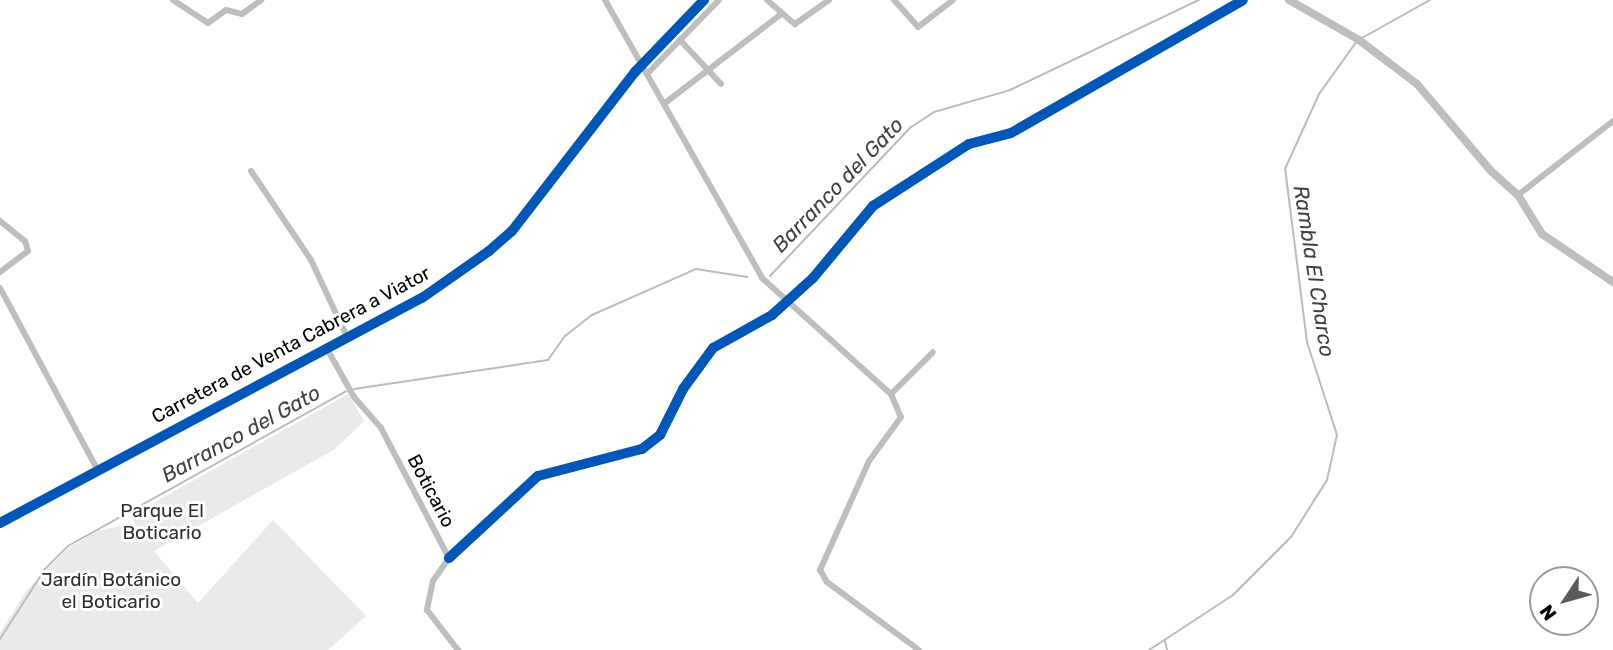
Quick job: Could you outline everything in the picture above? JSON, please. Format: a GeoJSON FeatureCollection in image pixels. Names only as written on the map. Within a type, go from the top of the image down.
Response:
{"type":"FeatureCollection","features":[{"type":"Feature","properties":{"kind":"street"},"geometry":{"type":"LineString","coordinates":[[173,0],[208,23],[226,10],[228,0]]}},
{"type":"Feature","properties":{"kind":"street"},"geometry":{"type":"LineString","coordinates":[[226,10],[242,14],[261,0]]}},
{"type":"Feature","properties":{"kind":"street"},"geometry":{"type":"LineString","coordinates":[[605,0],[665,103],[670,123],[751,265],[891,394],[901,417],[869,461],[820,570],[827,582],[919,650]]}},
{"type":"Feature","properties":{"kind":"street","name":"Carretera de Venta Cabrera a Viator"},"geometry":{"type":"LineString","coordinates":[[0,523],[422,298],[512,231],[643,64],[704,0]]}},
{"type":"Feature","properties":{"kind":"street"},"geometry":{"type":"LineString","coordinates":[[648,73],[719,0]]}},
{"type":"Feature","properties":{"kind":"street"},"geometry":{"type":"LineString","coordinates":[[767,0],[780,15],[795,24],[829,0]]}},
{"type":"Feature","properties":{"kind":"street"},"geometry":{"type":"LineString","coordinates":[[894,0],[918,27],[953,0]]}},
{"type":"Feature","properties":{"kind":"street"},"geometry":{"type":"LineString","coordinates":[[449,558],[538,476],[642,449],[660,435],[682,388],[713,348],[772,315],[788,297],[813,278],[873,206],[907,182],[969,144],[1011,133],[1243,0]]}},
{"type":"Feature","properties":{"kind":"street"},"geometry":{"type":"LineString","coordinates":[[1289,0],[1359,40],[1417,84],[1491,171],[1518,195],[1542,234],[1613,282]]}},
{"type":"Feature","properties":{"kind":"street"},"geometry":{"type":"LineString","coordinates":[[665,103],[780,15]]}},
{"type":"Feature","properties":{"kind":"street"},"geometry":{"type":"LineString","coordinates":[[680,40],[721,84]]}},
{"type":"Feature","properties":{"kind":"street"},"geometry":{"type":"LineString","coordinates":[[1518,195],[1613,121]]}},
{"type":"Feature","properties":{"kind":"street"},"geometry":{"type":"LineString","coordinates":[[251,171],[311,260],[347,337]]}},
{"type":"Feature","properties":{"kind":"street"},"geometry":{"type":"LineString","coordinates":[[0,221],[25,241],[28,251],[0,272]]}},
{"type":"Feature","properties":{"kind":"street"},"geometry":{"type":"LineString","coordinates":[[0,288],[97,469]]}},
{"type":"Feature","properties":{"kind":"street","name":"Boticario"},"geometry":{"type":"LineString","coordinates":[[326,347],[354,397],[381,428],[449,558],[433,581],[427,610],[458,650]]}},
{"type":"Feature","properties":{"kind":"street"},"geometry":{"type":"LineString","coordinates":[[891,394],[933,352]]}},
{"type":"Feature","properties":{"kind":"green space","name":"Jardín Botánico el Boticario"},"geometry":{"type":"Polygon","coordinates":[[[348,394],[364,421],[335,449],[154,551],[198,603],[273,520],[366,616],[328,650],[0,650],[0,633],[26,591],[67,549],[99,530],[132,524],[136,528],[132,515],[348,394]]]}},
{"type":"Feature","properties":{"kind":"waterway","name":"Barranco del Gato"},"geometry":{"type":"LineString","coordinates":[[770,276],[911,127],[934,112],[1010,90],[1199,0]]}},
{"type":"Feature","properties":{"kind":"waterway","name":"Rambla El Charco"},"geometry":{"type":"LineString","coordinates":[[1362,38],[1430,0]]}},
{"type":"Feature","properties":{"kind":"waterway","name":"Rambla El Charco"},"geometry":{"type":"LineString","coordinates":[[1149,650],[1233,595],[1291,537],[1327,480],[1337,435],[1307,342],[1285,169],[1319,94],[1357,41]]}},
{"type":"Feature","properties":{"kind":"waterway","name":"Barranco del Gato"},"geometry":{"type":"LineString","coordinates":[[354,389],[548,360],[565,336],[592,315],[696,269],[747,277]]}},
{"type":"Feature","properties":{"kind":"waterway","name":"Barranco del Gato"},"geometry":{"type":"LineString","coordinates":[[0,639],[45,569],[68,546],[346,391]]}},
{"type":"Feature","properties":{"kind":"waterway"},"geometry":{"type":"LineString","coordinates":[[1165,641],[1167,650]]}},
{"type":"Feature","properties":{"kind":"cycle path"},"geometry":{"type":"LineString","coordinates":[[0,523],[422,298],[489,251],[512,231],[635,72],[704,0]]}},
{"type":"Feature","properties":{"kind":"cycle path"},"geometry":{"type":"LineString","coordinates":[[449,558],[538,476],[642,449],[660,435],[683,389],[713,348],[772,315],[813,278],[873,206],[969,144],[1011,133],[1243,0]]}},
{"type":"Feature","properties":{"kind":"park label","name":"Parque El Boticario"},"geometry":{"type":"Point","coordinates":[162,522]}}]}
